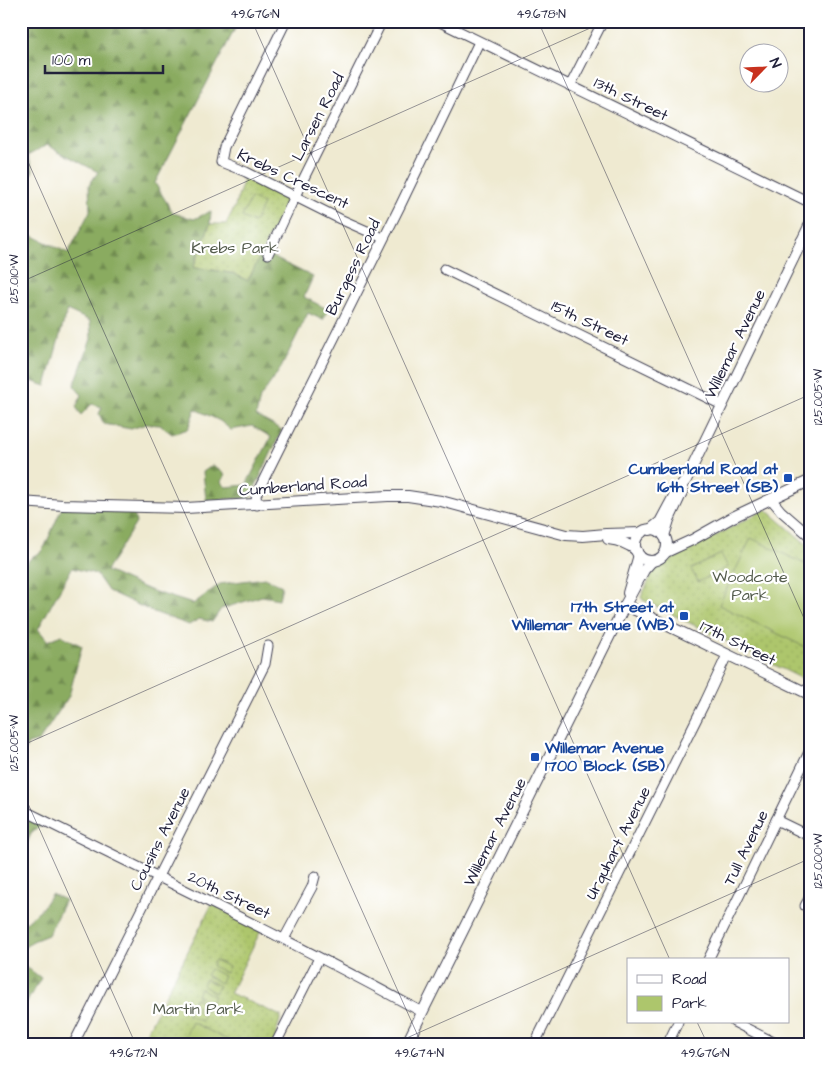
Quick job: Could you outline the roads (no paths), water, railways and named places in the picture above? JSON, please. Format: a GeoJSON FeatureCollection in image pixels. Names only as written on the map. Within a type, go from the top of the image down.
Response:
{"type":"FeatureCollection","features":[{"type":"Feature","properties":{"kind":"street","name":"Krebs Crescent"},"geometry":{"type":"LineString","coordinates":[[286,21],[224,147],[221,162],[246,172],[340,219],[384,238]]}},
{"type":"Feature","properties":{"kind":"street","name":"Larsen Road"},"geometry":{"type":"LineString","coordinates":[[268,254],[382,21]]}},
{"type":"Feature","properties":{"kind":"street","name":"13th Street"},"geometry":{"type":"LineString","coordinates":[[438,21],[811,203]]}},
{"type":"Feature","properties":{"kind":"street"},"geometry":{"type":"LineString","coordinates":[[570,86],[603,21]]}},
{"type":"Feature","properties":{"kind":"street","name":"Burgess Road"},"geometry":{"type":"LineString","coordinates":[[257,505],[256,496],[479,42]]}},
{"type":"Feature","properties":{"kind":"street","name":"Willemar Avenue"},"geometry":{"type":"LineString","coordinates":[[665,537],[669,520],[682,494],[686,480],[722,405],[806,244],[811,222]]}},
{"type":"Feature","properties":{"kind":"street","name":"15th Street"},"geometry":{"type":"LineString","coordinates":[[444,269],[722,405]]}},
{"type":"Feature","properties":{"kind":"street","name":"Willemar Avenue"},"geometry":{"type":"LineString","coordinates":[[646,532],[660,522],[675,494],[686,480]]}},
{"type":"Feature","properties":{"kind":"street"},"geometry":{"type":"LineString","coordinates":[[700,535],[676,539],[665,537],[658,531],[646,532],[636,541],[638,553],[643,559],[658,560],[666,552],[692,540],[771,498],[811,480]]}},
{"type":"Feature","properties":{"kind":"street","name":"Cumberland Road"},"geometry":{"type":"LineString","coordinates":[[21,502],[186,508],[408,496],[442,501],[556,534],[583,536],[646,532]]}},
{"type":"Feature","properties":{"kind":"street"},"geometry":{"type":"LineString","coordinates":[[771,498],[781,511],[811,537]]}},
{"type":"Feature","properties":{"kind":"street","name":"Cumberland Road"},"geometry":{"type":"LineString","coordinates":[[583,536],[617,540],[629,544],[638,553]]}},
{"type":"Feature","properties":{"kind":"street"},"geometry":{"type":"LineString","coordinates":[[665,537],[666,552]]}},
{"type":"Feature","properties":{"kind":"street","name":"Willemar Avenue"},"geometry":{"type":"LineString","coordinates":[[625,605],[638,553]]}},
{"type":"Feature","properties":{"kind":"street","name":"Willemar Avenue"},"geometry":{"type":"LineString","coordinates":[[406,1045],[625,605],[644,570],[652,561]]}},
{"type":"Feature","properties":{"kind":"street","name":"17th Street"},"geometry":{"type":"LineString","coordinates":[[625,605],[811,695]]}},
{"type":"Feature","properties":{"kind":"street","name":"Cousins Avenue"},"geometry":{"type":"LineString","coordinates":[[73,1045],[265,664],[268,646]]}},
{"type":"Feature","properties":{"kind":"street","name":"Urquhart Avenue"},"geometry":{"type":"LineString","coordinates":[[534,1045],[727,655]]}},
{"type":"Feature","properties":{"kind":"street","name":"Tull Avenue"},"geometry":{"type":"LineString","coordinates":[[709,958],[811,748]]}},
{"type":"Feature","properties":{"kind":"street","name":"20th Street"},"geometry":{"type":"LineString","coordinates":[[21,809],[284,939],[422,1012]]}},
{"type":"Feature","properties":{"kind":"street"},"geometry":{"type":"LineString","coordinates":[[776,820],[811,837]]}},
{"type":"Feature","properties":{"kind":"street"},"geometry":{"type":"LineString","coordinates":[[284,939],[312,887],[315,876]]}},
{"type":"Feature","properties":{"kind":"street"},"geometry":{"type":"LineString","coordinates":[[805,906],[811,895]]}},
{"type":"Feature","properties":{"kind":"street"},"geometry":{"type":"LineString","coordinates":[[275,1045],[319,958]]}},
{"type":"Feature","properties":{"kind":"street"},"geometry":{"type":"LineString","coordinates":[[667,1045],[677,1024]]}},
{"type":"Feature","properties":{"kind":"street"},"geometry":{"type":"LineString","coordinates":[[738,1024],[779,1045]]}},
{"type":"Feature","properties":{"kind":"place","name":"Cumberland Road at 16th Street (SB)"},"geometry":{"type":"Point","coordinates":[788,478]}},
{"type":"Feature","properties":{"kind":"place","name":"17th Street at Willemar Avenue (WB)"},"geometry":{"type":"Point","coordinates":[684,616]}},
{"type":"Feature","properties":{"kind":"place","name":"Willemar Avenue 1700 Block (SB)"},"geometry":{"type":"Point","coordinates":[535,757]}},
{"type":"Feature","properties":{"kind":"park label","name":"Krebs Park"},"geometry":{"type":"Point","coordinates":[235,248]}},
{"type":"Feature","properties":{"kind":"park label","name":"Woodcote Park"},"geometry":{"type":"Point","coordinates":[750,586]}},
{"type":"Feature","properties":{"kind":"park label","name":"Martin Park"},"geometry":{"type":"Point","coordinates":[198,1009]}}]}
